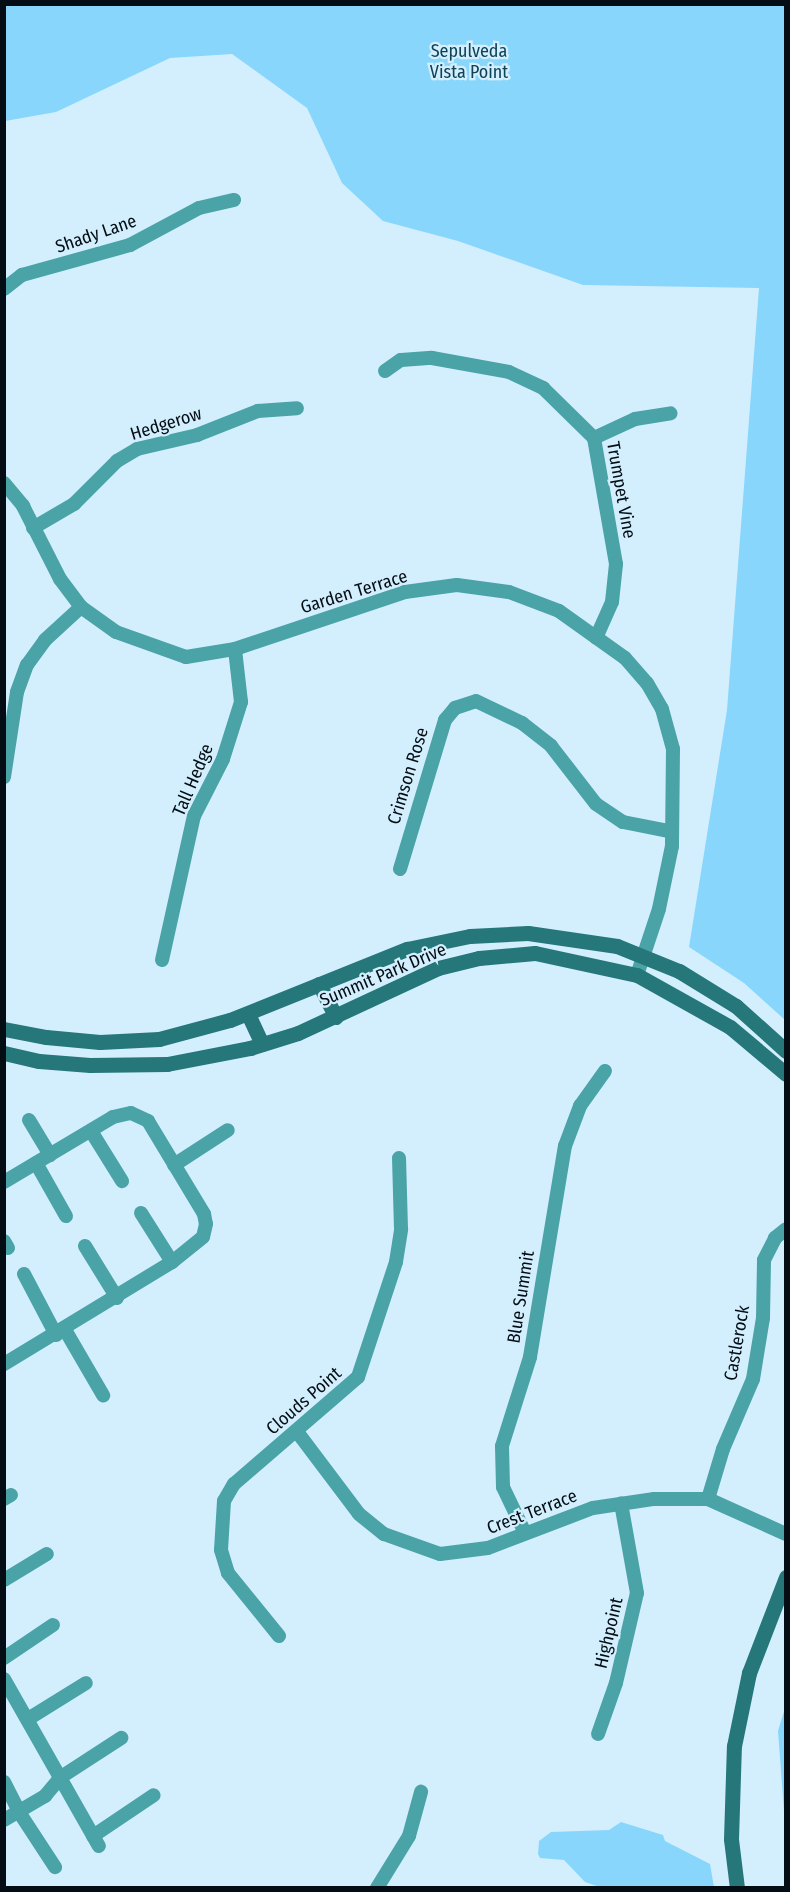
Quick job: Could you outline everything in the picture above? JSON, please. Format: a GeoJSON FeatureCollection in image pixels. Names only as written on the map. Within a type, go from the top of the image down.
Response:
{"type":"FeatureCollection","features":[{"type":"Feature","properties":{"kind":"street","name":"Shady Lane"},"geometry":{"type":"LineString","coordinates":[[4,289],[22,275],[130,245],[199,208],[234,200]]}},
{"type":"Feature","properties":{"kind":"street","name":"Trumpet Vine"},"geometry":{"type":"LineString","coordinates":[[386,371],[401,360],[432,358],[509,372],[543,388],[594,438],[616,564],[612,602],[596,638]]}},
{"type":"Feature","properties":{"kind":"street","name":"Hedgerow"},"geometry":{"type":"LineString","coordinates":[[33,528],[74,504],[117,461],[137,449],[197,435],[258,411],[297,408]]}},
{"type":"Feature","properties":{"kind":"street"},"geometry":{"type":"LineString","coordinates":[[594,438],[635,419],[671,413]]}},
{"type":"Feature","properties":{"kind":"street","name":"Garden Terrace"},"geometry":{"type":"LineString","coordinates":[[4,483],[23,506],[60,579],[81,607],[116,632],[186,657],[235,649],[405,592],[457,585],[519,596],[559,611],[625,658],[647,683],[662,710],[673,749],[669,831],[672,846],[637,975]]}},
{"type":"Feature","properties":{"kind":"street"},"geometry":{"type":"LineString","coordinates":[[4,777],[17,692],[27,665],[45,640],[81,607]]}},
{"type":"Feature","properties":{"kind":"street","name":"Tall Hedge"},"geometry":{"type":"LineString","coordinates":[[162,960],[195,816],[223,759],[241,702],[235,649]]}},
{"type":"Feature","properties":{"kind":"street","name":"Crimson Rose"},"geometry":{"type":"LineString","coordinates":[[400,869],[445,720],[455,708],[476,701],[522,723],[551,746],[596,804],[623,822],[669,831]]}},
{"type":"Feature","properties":{"kind":"street","name":"Summit Park Drive"},"geometry":{"type":"LineString","coordinates":[[4,1029],[46,1037],[126,1042],[159,1039],[248,1014],[407,949],[498,933],[585,939],[643,956],[712,988],[759,1024],[786,1051]]}},
{"type":"Feature","properties":{"kind":"street","name":"Summit Park Drive"},"geometry":{"type":"LineString","coordinates":[[4,1053],[39,1061],[90,1065],[167,1064],[262,1044],[336,1017],[438,968],[479,958],[536,952],[637,975],[730,1027],[786,1074]]}},
{"type":"Feature","properties":{"kind":"street"},"geometry":{"type":"LineString","coordinates":[[319,984],[336,1017]]}},
{"type":"Feature","properties":{"kind":"street"},"geometry":{"type":"LineString","coordinates":[[248,1014],[262,1044]]}},
{"type":"Feature","properties":{"kind":"street","name":"Blue Summit"},"geometry":{"type":"LineString","coordinates":[[525,1533],[503,1487],[502,1446],[530,1358],[566,1146],[580,1107],[605,1071]]}},
{"type":"Feature","properties":{"kind":"street"},"geometry":{"type":"LineString","coordinates":[[4,1182],[113,1117],[131,1113],[148,1121],[204,1214],[203,1236],[172,1262],[60,1332],[6,1359]]}},
{"type":"Feature","properties":{"kind":"street"},"geometry":{"type":"LineString","coordinates":[[29,1120],[50,1155]]}},
{"type":"Feature","properties":{"kind":"street"},"geometry":{"type":"LineString","coordinates":[[174,1165],[228,1130]]}},
{"type":"Feature","properties":{"kind":"street"},"geometry":{"type":"LineString","coordinates":[[91,1131],[122,1181]]}},
{"type":"Feature","properties":{"kind":"street","name":"Clouds Point"},"geometry":{"type":"LineString","coordinates":[[279,1636],[228,1573],[221,1550],[221,1516],[234,1484],[351,1386],[367,1357],[396,1262],[401,1229],[399,1158]]}},
{"type":"Feature","properties":{"kind":"street"},"geometry":{"type":"LineString","coordinates":[[36,1163],[66,1216]]}},
{"type":"Feature","properties":{"kind":"street"},"geometry":{"type":"LineString","coordinates":[[141,1213],[172,1262]]}},
{"type":"Feature","properties":{"kind":"street","name":"Castlerock"},"geometry":{"type":"LineString","coordinates":[[708,1499],[723,1449],[753,1378],[763,1318],[764,1260],[775,1238],[786,1229]]}},
{"type":"Feature","properties":{"kind":"street"},"geometry":{"type":"LineString","coordinates":[[85,1246],[117,1298]]}},
{"type":"Feature","properties":{"kind":"street"},"geometry":{"type":"LineString","coordinates":[[24,1274],[103,1395]]}},
{"type":"Feature","properties":{"kind":"street","name":"Crest Terrace"},"geometry":{"type":"LineString","coordinates":[[297,1433],[359,1514],[384,1534],[440,1554],[488,1548],[593,1508],[621,1503],[708,1499],[786,1534]]}},
{"type":"Feature","properties":{"kind":"street","name":"Highpoint"},"geometry":{"type":"LineString","coordinates":[[598,1734],[616,1683],[637,1593],[621,1503]]}},
{"type":"Feature","properties":{"kind":"street"},"geometry":{"type":"LineString","coordinates":[[4,1580],[47,1554]]}},
{"type":"Feature","properties":{"kind":"street"},"geometry":{"type":"LineString","coordinates":[[737,1887],[731,1839],[734,1746],[749,1673],[786,1577]]}},
{"type":"Feature","properties":{"kind":"street"},"geometry":{"type":"LineString","coordinates":[[4,1658],[53,1625]]}},
{"type":"Feature","properties":{"kind":"street"},"geometry":{"type":"LineString","coordinates":[[4,1679],[96,1841],[154,1795]]}},
{"type":"Feature","properties":{"kind":"street"},"geometry":{"type":"LineString","coordinates":[[28,1719],[86,1683]]}},
{"type":"Feature","properties":{"kind":"street"},"geometry":{"type":"LineString","coordinates":[[4,1820],[45,1796],[61,1777],[121,1738]]}},
{"type":"Feature","properties":{"kind":"street"},"geometry":{"type":"LineString","coordinates":[[4,1782],[19,1812],[55,1867]]}},
{"type":"Feature","properties":{"kind":"street"},"geometry":{"type":"LineString","coordinates":[[377,1887],[409,1836],[421,1792]]}},
{"type":"Feature","properties":{"kind":"green space","name":"Sepulveda Vista Point"},"geometry":{"type":"Polygon","coordinates":[[[5,4],[785,5],[785,1020],[744,983],[689,947],[727,710],[759,288],[583,285],[458,241],[383,221],[342,183],[307,108],[232,54],[170,58],[56,112],[5,121],[5,4]]]}},
{"type":"Feature","properties":{"kind":"green space"},"geometry":{"type":"Polygon","coordinates":[[[785,1708],[785,1824],[778,1731],[785,1708]]]}},
{"type":"Feature","properties":{"kind":"green space"},"geometry":{"type":"Polygon","coordinates":[[[621,1822],[663,1835],[665,1841],[710,1864],[714,1887],[600,1887],[585,1882],[564,1860],[540,1858],[538,1854],[539,1841],[551,1832],[609,1830],[621,1822]]]}}]}
